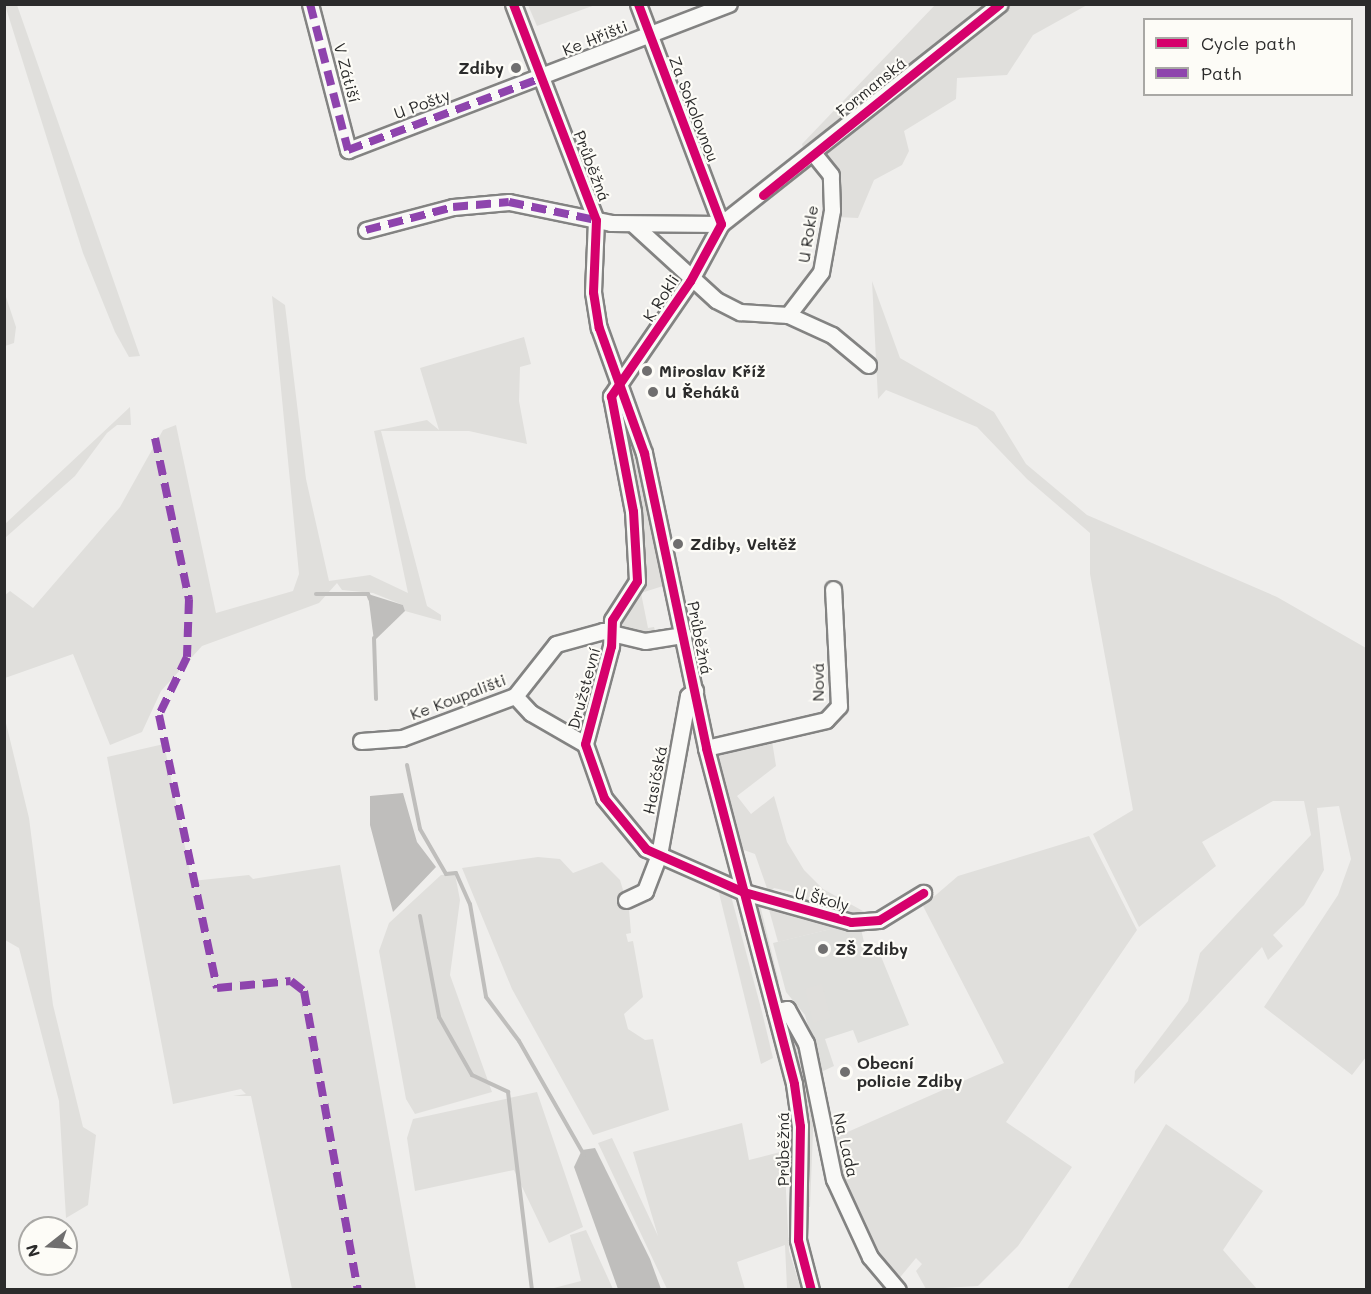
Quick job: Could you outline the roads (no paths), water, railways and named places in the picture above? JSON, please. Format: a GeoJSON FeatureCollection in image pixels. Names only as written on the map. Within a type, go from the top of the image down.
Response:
{"type":"FeatureCollection","features":[{"type":"Feature","properties":{"kind":"street","name":"V Zátiší"},"geometry":{"type":"LineString","coordinates":[[310,4],[348,150]]}},
{"type":"Feature","properties":{"kind":"street","name":"Průběžná"},"geometry":{"type":"LineString","coordinates":[[513,4],[596,220],[593,292],[618,384],[644,453],[706,748],[798,1103],[796,1216],[811,1290]]}},
{"type":"Feature","properties":{"kind":"street","name":"Za Sokolovnou"},"geometry":{"type":"LineString","coordinates":[[638,4],[721,224]]}},
{"type":"Feature","properties":{"kind":"street","name":"Ke Hřišti"},"geometry":{"type":"LineString","coordinates":[[542,78],[729,4]]}},
{"type":"Feature","properties":{"kind":"street","name":"Formanská"},"geometry":{"type":"LineString","coordinates":[[721,224],[814,154],[1000,4]]}},
{"type":"Feature","properties":{"kind":"street","name":"U Pošty"},"geometry":{"type":"LineString","coordinates":[[348,150],[542,78]]}},
{"type":"Feature","properties":{"kind":"street","name":"U Rokle"},"geometry":{"type":"LineString","coordinates":[[788,315],[821,272],[831,210],[831,175],[814,154]]}},
{"type":"Feature","properties":{"kind":"street"},"geometry":{"type":"LineString","coordinates":[[366,230],[453,207],[509,202],[596,220],[634,225],[721,224]]}},
{"type":"Feature","properties":{"kind":"street","name":"K Rokli"},"geometry":{"type":"LineString","coordinates":[[618,384],[690,281],[721,224]]}},
{"type":"Feature","properties":{"kind":"street"},"geometry":{"type":"LineString","coordinates":[[634,225],[690,281],[740,312],[788,315],[832,335],[868,366]]}},
{"type":"Feature","properties":{"kind":"street","name":"Družstevní"},"geometry":{"type":"LineString","coordinates":[[618,384],[611,396],[633,511],[637,580],[612,620],[612,634],[585,744],[604,798],[646,849],[744,892]]}},
{"type":"Feature","properties":{"kind":"street","name":"Nová"},"geometry":{"type":"LineString","coordinates":[[706,748],[826,720],[838,706],[833,589]]}},
{"type":"Feature","properties":{"kind":"street","name":"Ke Koupališti"},"geometry":{"type":"LineString","coordinates":[[361,741],[402,738],[515,696],[556,644],[588,633],[612,634],[645,641],[684,635]]}},
{"type":"Feature","properties":{"kind":"street","name":"Hasičská"},"geometry":{"type":"LineString","coordinates":[[626,900],[645,891],[659,855],[688,696],[695,692]]}},
{"type":"Feature","properties":{"kind":"street"},"geometry":{"type":"LineString","coordinates":[[515,696],[531,713],[585,744]]}},
{"type":"Feature","properties":{"kind":"street","name":"U Školy"},"geometry":{"type":"LineString","coordinates":[[744,892],[851,922],[879,920],[923,892]]}},
{"type":"Feature","properties":{"kind":"street","name":"Na Lada"},"geometry":{"type":"LineString","coordinates":[[775,1011],[787,1009],[806,1043],[834,1179],[870,1257],[898,1290]]}},
{"type":"Feature","properties":{"kind":"waterway"},"geometry":{"type":"LineString","coordinates":[[316,594],[368,594],[370,599]]}},
{"type":"Feature","properties":{"kind":"waterway"},"geometry":{"type":"LineString","coordinates":[[374,638],[376,699]]}},
{"type":"Feature","properties":{"kind":"waterway"},"geometry":{"type":"LineString","coordinates":[[407,765],[420,829],[446,874],[456,873],[470,904],[486,997],[519,1041],[584,1155]]}},
{"type":"Feature","properties":{"kind":"waterway"},"geometry":{"type":"LineString","coordinates":[[420,916],[439,1017],[472,1075],[508,1092],[532,1290]]}},
{"type":"Feature","properties":{"kind":"place","name":"Zdiby"},"geometry":{"type":"Point","coordinates":[516,68]}},
{"type":"Feature","properties":{"kind":"place","name":"Miroslav Kříž"},"geometry":{"type":"Point","coordinates":[647,371]}},
{"type":"Feature","properties":{"kind":"place","name":"U Řeháků"},"geometry":{"type":"Point","coordinates":[653,392]}},
{"type":"Feature","properties":{"kind":"place","name":"Zdiby, Veltěž"},"geometry":{"type":"Point","coordinates":[678,544]}},
{"type":"Feature","properties":{"kind":"place","name":"ZŠ Zdiby"},"geometry":{"type":"Point","coordinates":[823,949]}},
{"type":"Feature","properties":{"kind":"place","name":"Obecní policie Zdiby"},"geometry":{"type":"Point","coordinates":[845,1072]}}]}
